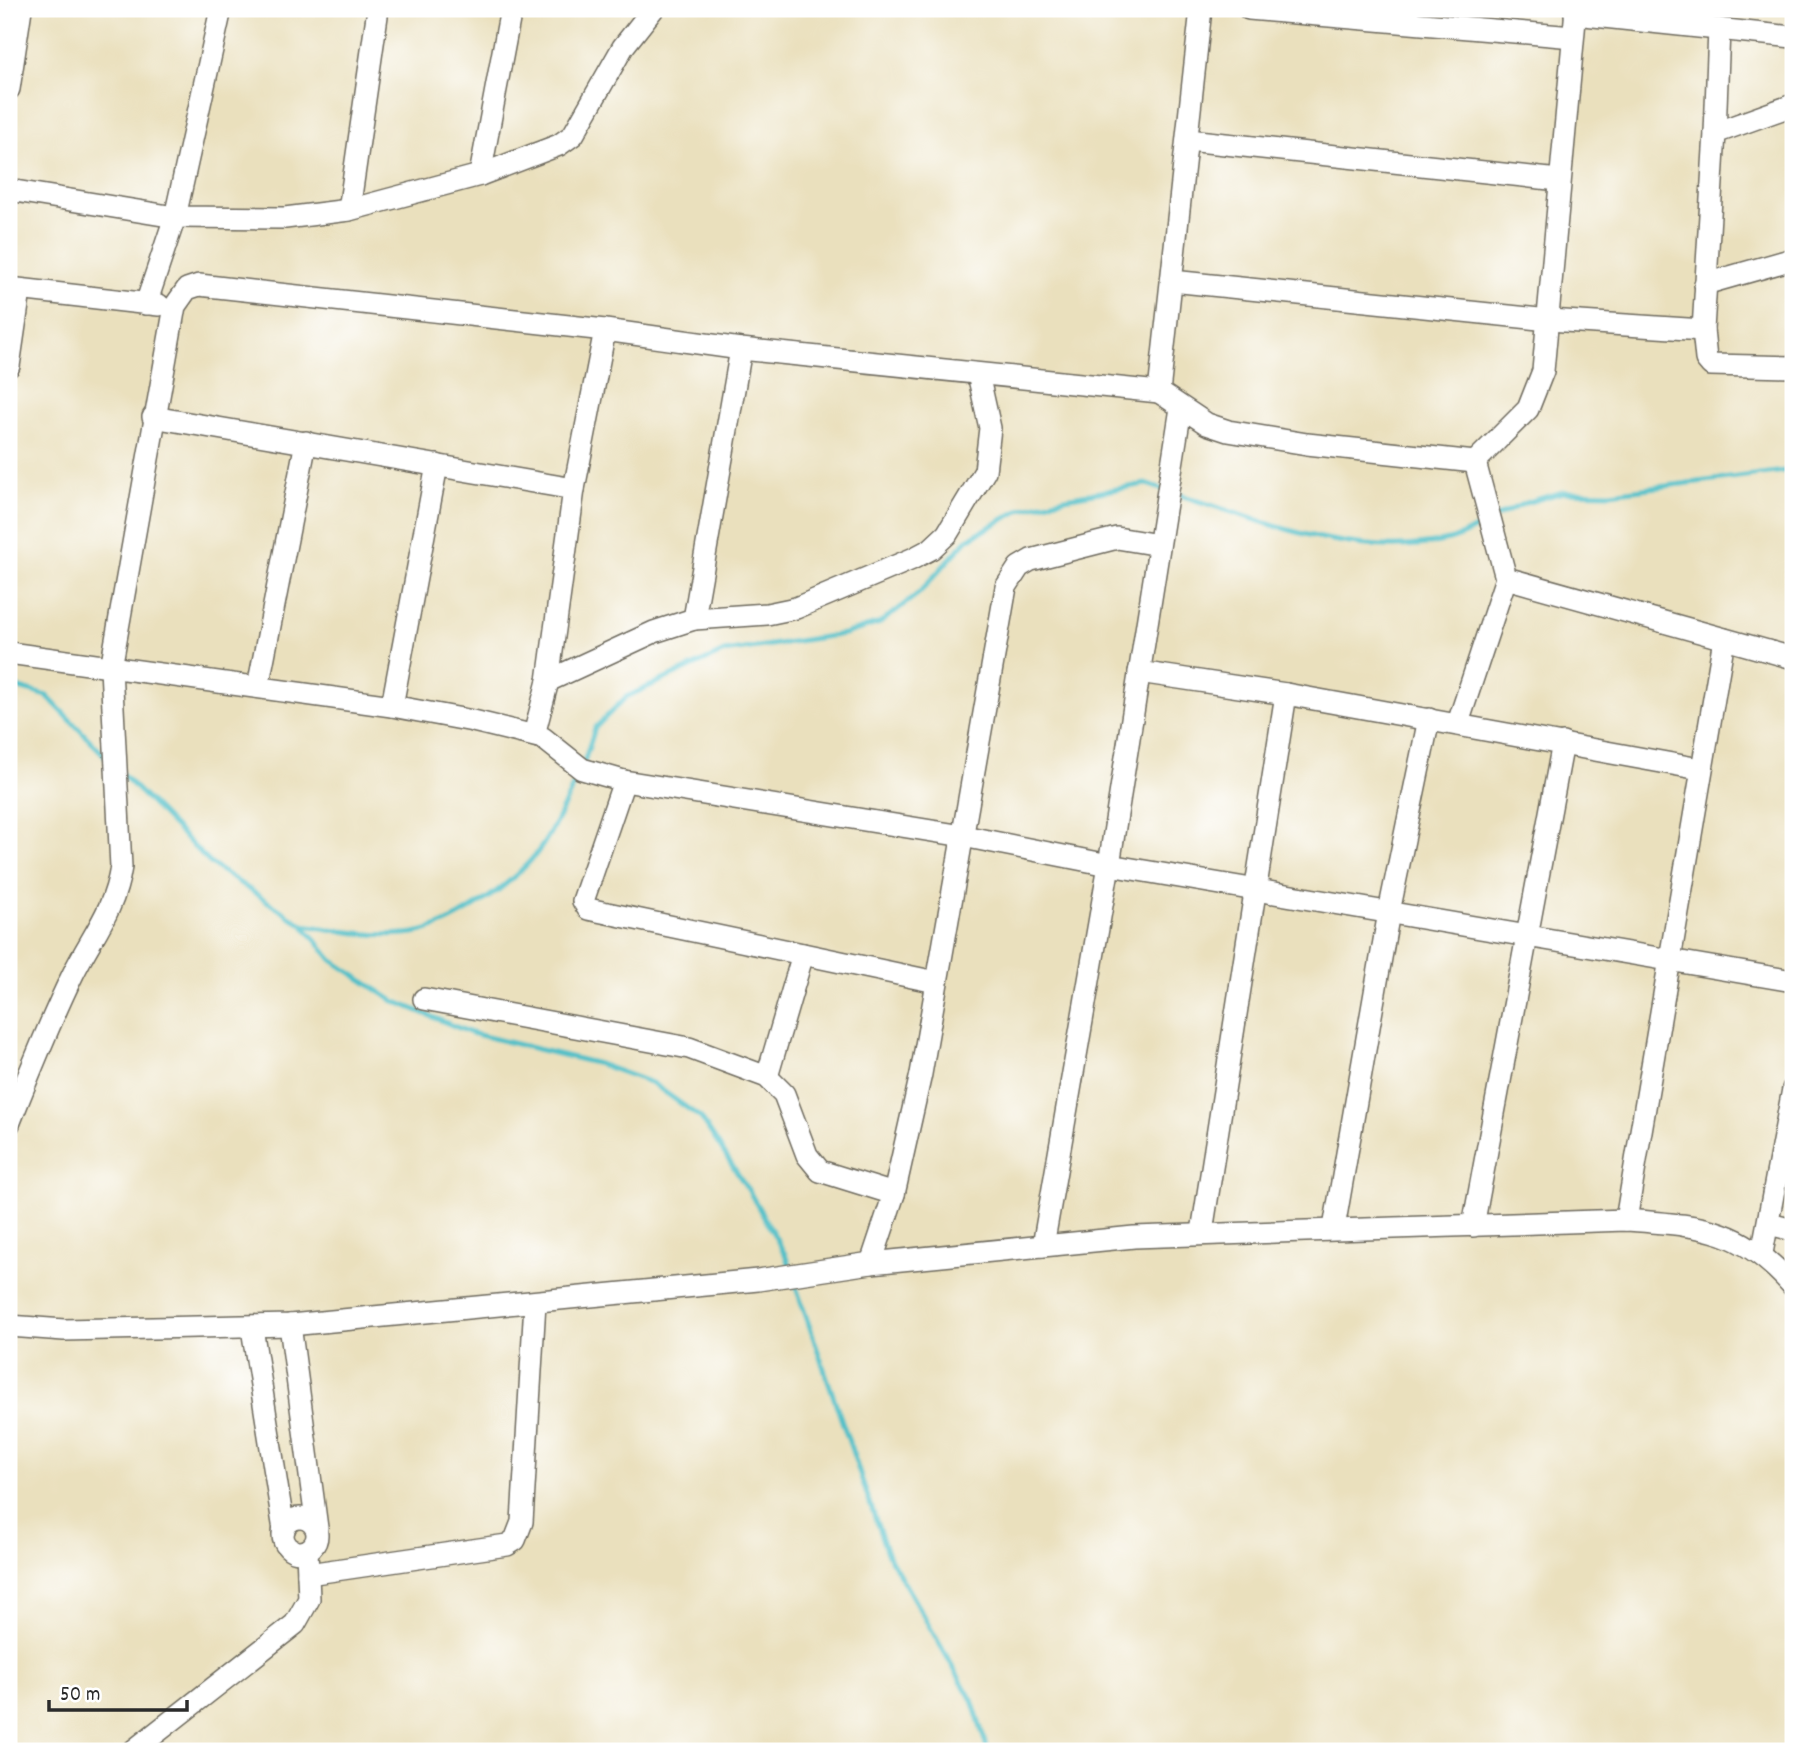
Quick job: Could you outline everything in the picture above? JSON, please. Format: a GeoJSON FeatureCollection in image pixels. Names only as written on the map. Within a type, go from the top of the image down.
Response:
{"type":"FeatureCollection","features":[{"type":"Feature","properties":{"kind":"street"},"geometry":{"type":"LineString","coordinates":[[9,89],[20,9]]}},
{"type":"Feature","properties":{"kind":"street"},"geometry":{"type":"LineString","coordinates":[[146,304],[175,218],[221,9]]}},
{"type":"Feature","properties":{"kind":"street"},"geometry":{"type":"LineString","coordinates":[[349,210],[378,9]]}},
{"type":"Feature","properties":{"kind":"street"},"geometry":{"type":"LineString","coordinates":[[480,175],[511,9]]}},
{"type":"Feature","properties":{"kind":"street"},"geometry":{"type":"LineString","coordinates":[[9,190],[175,218],[285,218],[349,210],[480,175],[559,145],[573,135],[623,47],[653,9]]}},
{"type":"Feature","properties":{"kind":"street"},"geometry":{"type":"LineString","coordinates":[[1160,393],[1201,9]]}},
{"type":"Feature","properties":{"kind":"street"},"geometry":{"type":"LineString","coordinates":[[1250,9],[1573,37]]}},
{"type":"Feature","properties":{"kind":"street"},"geometry":{"type":"LineString","coordinates":[[1475,462],[1528,409],[1537,393],[1549,320],[1559,180],[1576,11],[1793,37]]}},
{"type":"Feature","properties":{"kind":"street"},"geometry":{"type":"LineString","coordinates":[[1719,29],[1703,330],[1706,359],[1711,365],[1793,366]]}},
{"type":"Feature","properties":{"kind":"street"},"geometry":{"type":"LineString","coordinates":[[1714,133],[1793,105]]}},
{"type":"Feature","properties":{"kind":"street"},"geometry":{"type":"LineString","coordinates":[[1188,140],[1559,180]]}},
{"type":"Feature","properties":{"kind":"street"},"geometry":{"type":"LineString","coordinates":[[1705,284],[1793,259]]}},
{"type":"Feature","properties":{"kind":"street"},"geometry":{"type":"LineString","coordinates":[[1172,281],[1549,320],[1703,330]]}},
{"type":"Feature","properties":{"kind":"street"},"geometry":{"type":"LineString","coordinates":[[9,1124],[54,1014],[84,951],[113,904],[118,887],[121,867],[111,668],[153,417],[175,306],[187,289],[199,285],[605,330],[741,349],[1160,393],[1207,424],[1228,431],[1307,444],[1475,462]]}},
{"type":"Feature","properties":{"kind":"street"},"geometry":{"type":"LineString","coordinates":[[9,366],[14,289],[175,306]]}},
{"type":"Feature","properties":{"kind":"street"},"geometry":{"type":"LineString","coordinates":[[534,735],[548,681],[574,489],[605,330]]}},
{"type":"Feature","properties":{"kind":"street"},"geometry":{"type":"LineString","coordinates":[[694,619],[741,349]]}},
{"type":"Feature","properties":{"kind":"street"},"geometry":{"type":"LineString","coordinates":[[548,681],[654,632],[694,619],[766,614],[796,608],[931,549],[947,534],[985,471],[990,428],[978,374]]}},
{"type":"Feature","properties":{"kind":"street"},"geometry":{"type":"LineString","coordinates":[[1043,1246],[1109,865],[1181,408]]}},
{"type":"Feature","properties":{"kind":"street"},"geometry":{"type":"LineString","coordinates":[[153,417],[574,489]]}},
{"type":"Feature","properties":{"kind":"street"},"geometry":{"type":"LineString","coordinates":[[258,687],[306,442]]}},
{"type":"Feature","properties":{"kind":"street"},"geometry":{"type":"LineString","coordinates":[[1458,723],[1506,578],[1475,462]]}},
{"type":"Feature","properties":{"kind":"street"},"geometry":{"type":"LineString","coordinates":[[393,706],[437,464]]}},
{"type":"Feature","properties":{"kind":"street"},"geometry":{"type":"LineString","coordinates":[[871,1263],[894,1194],[921,1074],[1006,587],[1011,575],[1031,560],[1108,539],[1126,538],[1159,545]]}},
{"type":"Feature","properties":{"kind":"street"},"geometry":{"type":"LineString","coordinates":[[1506,578],[1793,658]]}},
{"type":"Feature","properties":{"kind":"street"},"geometry":{"type":"LineString","coordinates":[[1626,1220],[1724,639]]}},
{"type":"Feature","properties":{"kind":"street"},"geometry":{"type":"LineString","coordinates":[[9,653],[393,706],[534,735],[555,745],[582,769],[624,781],[963,836],[1109,865],[1793,981]]}},
{"type":"Feature","properties":{"kind":"street"},"geometry":{"type":"LineString","coordinates":[[1139,673],[1458,723],[1700,769]]}},
{"type":"Feature","properties":{"kind":"street"},"geometry":{"type":"LineString","coordinates":[[1202,1232],[1286,694]]}},
{"type":"Feature","properties":{"kind":"street"},"geometry":{"type":"LineString","coordinates":[[1334,1228],[1389,912],[1429,719]]}},
{"type":"Feature","properties":{"kind":"street"},"geometry":{"type":"LineString","coordinates":[[1473,1226],[1563,743]]}},
{"type":"Feature","properties":{"kind":"street"},"geometry":{"type":"LineString","coordinates":[[624,781],[583,901],[585,907],[936,982]]}},
{"type":"Feature","properties":{"kind":"street"},"geometry":{"type":"LineString","coordinates":[[767,1077],[803,954]]}},
{"type":"Feature","properties":{"kind":"street"},"geometry":{"type":"LineString","coordinates":[[424,999],[689,1048],[767,1077],[784,1094],[807,1155],[820,1171],[894,1194]]}},
{"type":"Feature","properties":{"kind":"street"},"geometry":{"type":"LineString","coordinates":[[1762,1253],[1793,1089]]}},
{"type":"Feature","properties":{"kind":"street"},"geometry":{"type":"LineString","coordinates":[[9,1326],[64,1330],[251,1328],[535,1303],[758,1280],[871,1263],[1202,1232],[1626,1220],[1711,1230],[1762,1253],[1793,1286]]}},
{"type":"Feature","properties":{"kind":"street"},"geometry":{"type":"LineString","coordinates":[[1769,1224],[1793,1230]]}},
{"type":"Feature","properties":{"kind":"street"},"geometry":{"type":"LineString","coordinates":[[308,1574],[507,1545],[516,1540],[522,1522],[535,1303]]}},
{"type":"Feature","properties":{"kind":"street"},"geometry":{"type":"LineString","coordinates":[[133,1751],[295,1624],[308,1607],[307,1551],[316,1542],[317,1528],[290,1325]]}},
{"type":"Feature","properties":{"kind":"street"},"geometry":{"type":"LineString","coordinates":[[251,1328],[283,1536],[288,1547],[307,1551]]}},
{"type":"Feature","properties":{"kind":"street"},"geometry":{"type":"LineString","coordinates":[[284,1530],[293,1519],[300,1517],[313,1522],[317,1528]]}},
{"type":"Feature","properties":{"kind":"waterway"},"geometry":{"type":"LineString","coordinates":[[1496,517],[1525,503],[1563,492],[1610,493],[1793,470]]}},
{"type":"Feature","properties":{"kind":"waterway"},"geometry":{"type":"LineString","coordinates":[[584,762],[595,728],[626,697],[724,652],[844,634],[880,623],[919,593],[968,539],[1022,509],[1065,498],[1146,484],[1164,490]]}},
{"type":"Feature","properties":{"kind":"waterway"},"geometry":{"type":"LineString","coordinates":[[1174,493],[1309,535],[1378,546],[1449,540],[1487,522]]}},
{"type":"Feature","properties":{"kind":"waterway"},"geometry":{"type":"LineString","coordinates":[[9,685],[47,696],[109,760]]}},
{"type":"Feature","properties":{"kind":"waterway"},"geometry":{"type":"LineString","coordinates":[[303,925],[392,935],[422,931],[461,915],[517,875],[531,860],[552,829],[579,774]]}},
{"type":"Feature","properties":{"kind":"waterway"},"geometry":{"type":"LineString","coordinates":[[123,775],[211,864],[303,925],[332,960],[392,1000],[471,1033],[599,1064],[652,1083],[701,1118],[749,1191],[785,1254],[791,1271]]}},
{"type":"Feature","properties":{"kind":"waterway"},"geometry":{"type":"LineString","coordinates":[[794,1281],[887,1553],[972,1700],[988,1751]]}}]}
